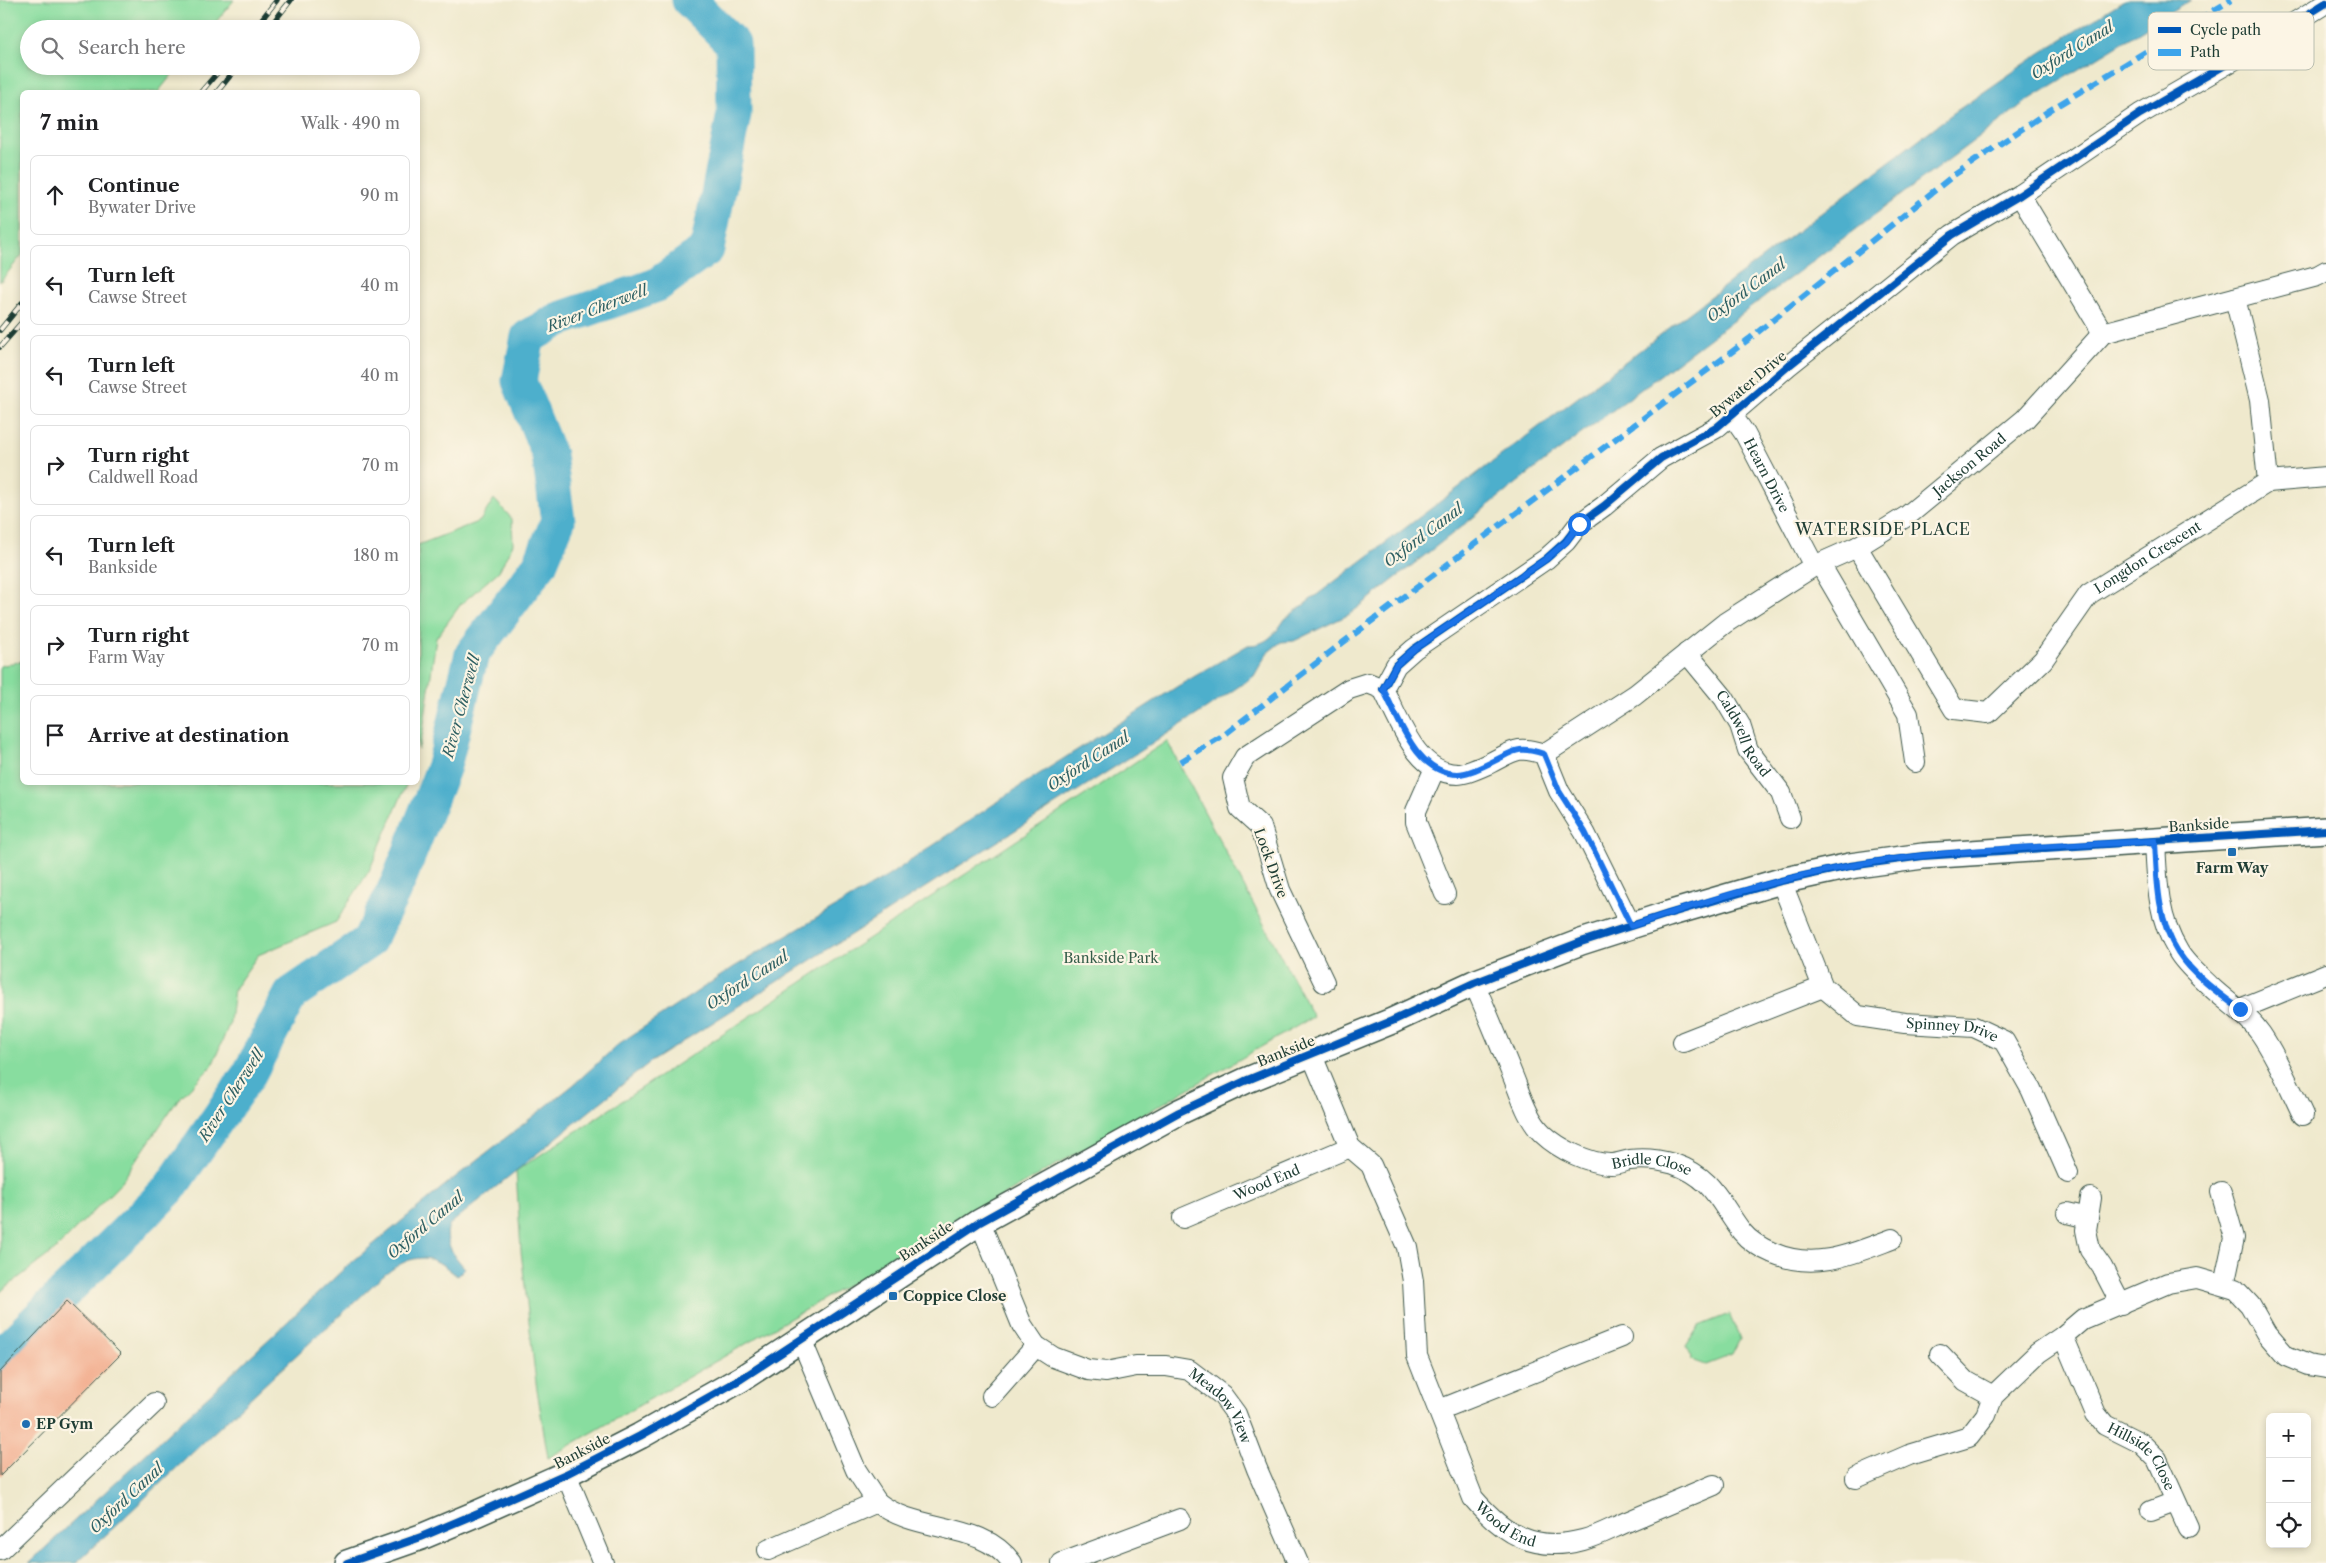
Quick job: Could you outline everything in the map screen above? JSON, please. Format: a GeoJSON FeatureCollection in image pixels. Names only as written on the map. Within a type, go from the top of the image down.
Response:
{"type":"FeatureCollection","features":[{"type":"Feature","properties":{"kind":"street","name":"Bywater Drive"},"geometry":{"type":"LineString","coordinates":[[2312,12],[2326,3]]}},
{"type":"Feature","properties":{"kind":"street","name":"Bywater Drive"},"geometry":{"type":"LineString","coordinates":[[1383,689],[1396,665],[1414,649],[1546,559],[1566,542],[1579,524],[1604,506],[1661,458],[1716,428],[1952,235],[2020,196],[2140,114],[2216,70]]}},
{"type":"Feature","properties":{"kind":"street"},"geometry":{"type":"LineString","coordinates":[[2020,196],[2103,333],[2317,276],[2326,271]]}},
{"type":"Feature","properties":{"kind":"street"},"geometry":{"type":"LineString","coordinates":[[2235,298],[2260,400],[2268,482],[2326,477]]}},
{"type":"Feature","properties":{"kind":"street","name":"Jackson Road"},"geometry":{"type":"LineString","coordinates":[[1817,565],[1857,547],[1906,516],[2025,419],[2103,333]]}},
{"type":"Feature","properties":{"kind":"street","name":"Hearn Drive"},"geometry":{"type":"LineString","coordinates":[[1731,414],[1745,434],[1817,565],[1908,714],[1915,762]]}},
{"type":"Feature","properties":{"kind":"street","name":"Longdon Crescent"},"geometry":{"type":"LineString","coordinates":[[1857,547],[1954,709],[1988,713],[2043,660],[2089,594],[2268,482]]}},
{"type":"Feature","properties":{"kind":"street"},"geometry":{"type":"LineString","coordinates":[[1383,689],[1411,743],[1428,763],[1444,773],[1460,775],[1519,748],[1538,752],[1635,695],[1725,623],[1817,565]]}},
{"type":"Feature","properties":{"kind":"street","name":"Caldwell Road"},"geometry":{"type":"LineString","coordinates":[[1687,653],[1728,705],[1740,725],[1748,750],[1781,793],[1790,818]]}},
{"type":"Feature","properties":{"kind":"street","name":"Lock Drive"},"geometry":{"type":"LineString","coordinates":[[1324,982],[1280,890],[1261,827],[1240,808],[1232,778],[1245,757],[1349,689],[1368,683],[1383,689]]}},
{"type":"Feature","properties":{"kind":"street"},"geometry":{"type":"LineString","coordinates":[[1538,752],[1559,791],[1585,832],[1631,926]]}},
{"type":"Feature","properties":{"kind":"street"},"geometry":{"type":"LineString","coordinates":[[1435,768],[1416,811],[1416,822],[1445,894]]}},
{"type":"Feature","properties":{"kind":"street","name":"Bankside"},"geometry":{"type":"LineString","coordinates":[[347,1563],[421,1537],[566,1474],[640,1436],[741,1379],[980,1222],[1179,1112],[1245,1081],[1392,1021],[1474,983],[1581,942],[1781,880],[1850,866],[1923,856],[2326,830]]}},
{"type":"Feature","properties":{"kind":"street"},"geometry":{"type":"LineString","coordinates":[[2155,841],[2158,896],[2166,927],[2178,952],[2212,988],[2240,1009],[2260,1034],[2276,1058],[2303,1115]]}},
{"type":"Feature","properties":{"kind":"street","name":"Spinney Drive"},"geometry":{"type":"LineString","coordinates":[[1781,880],[1823,987],[1858,1016],[1904,1023],[1974,1027],[2004,1041],[2031,1089],[2068,1173]]}},
{"type":"Feature","properties":{"kind":"street"},"geometry":{"type":"LineString","coordinates":[[2240,1009],[2326,974]]}},
{"type":"Feature","properties":{"kind":"street","name":"Bridle Close"},"geometry":{"type":"LineString","coordinates":[[1474,983],[1528,1113],[1542,1133],[1557,1144],[1572,1153],[1592,1160],[1611,1164],[1652,1159],[1675,1164],[1694,1173],[1710,1184],[1743,1233],[1760,1248],[1785,1258],[1811,1262],[1841,1258],[1892,1239]]}},
{"type":"Feature","properties":{"kind":"street"},"geometry":{"type":"LineString","coordinates":[[1683,1042],[1823,987]]}},
{"type":"Feature","properties":{"kind":"street","name":"Wood End"},"geometry":{"type":"LineString","coordinates":[[1312,1053],[1350,1147],[1371,1165],[1407,1247],[1412,1282],[1417,1356],[1473,1498],[1505,1530],[1527,1540],[1557,1545],[1584,1540],[1714,1485]]}},
{"type":"Feature","properties":{"kind":"street","name":"Wood End"},"geometry":{"type":"LineString","coordinates":[[1184,1218],[1350,1147]]}},
{"type":"Feature","properties":{"kind":"street"},"geometry":{"type":"LineString","coordinates":[[2221,1192],[2234,1238],[2224,1285]]}},
{"type":"Feature","properties":{"kind":"street"},"geometry":{"type":"LineString","coordinates":[[2091,1198],[2086,1230],[2090,1250],[2102,1266],[2121,1304]]}},
{"type":"Feature","properties":{"kind":"street"},"geometry":{"type":"LineString","coordinates":[[2067,1213],[2088,1218]]}},
{"type":"Feature","properties":{"kind":"street","name":"Meadow View"},"geometry":{"type":"LineString","coordinates":[[980,1222],[1022,1325],[1036,1346],[1053,1357],[1088,1370],[1106,1372],[1136,1366],[1166,1366],[1189,1370],[1222,1395],[1236,1414],[1257,1469],[1298,1563]]}},
{"type":"Feature","properties":{"kind":"street"},"geometry":{"type":"LineString","coordinates":[[1856,1478],[1909,1455],[1969,1437],[1986,1414],[1993,1396],[2038,1353],[2063,1336],[2082,1319],[2168,1284],[2197,1278],[2235,1289],[2250,1305],[2266,1333],[2286,1356],[2308,1365],[2326,1368]]}},
{"type":"Feature","properties":{"kind":"street","name":"Hillside Close"},"geometry":{"type":"LineString","coordinates":[[2063,1336],[2096,1414],[2105,1425],[2141,1443],[2157,1459],[2188,1528]]}},
{"type":"Feature","properties":{"kind":"street"},"geometry":{"type":"LineString","coordinates":[[1439,1410],[1622,1337]]}},
{"type":"Feature","properties":{"kind":"street"},"geometry":{"type":"LineString","coordinates":[[801,1339],[856,1470],[877,1502],[891,1513],[987,1540],[1007,1556],[1012,1563]]}},
{"type":"Feature","properties":{"kind":"street"},"geometry":{"type":"LineString","coordinates":[[992,1396],[1036,1346]]}},
{"type":"Feature","properties":{"kind":"street"},"geometry":{"type":"LineString","coordinates":[[1940,1354],[1966,1381],[1993,1396]]}},
{"type":"Feature","properties":{"kind":"street"},"geometry":{"type":"LineString","coordinates":[[0,1550],[154,1403]]}},
{"type":"Feature","properties":{"kind":"street"},"geometry":{"type":"LineString","coordinates":[[566,1474],[603,1563]]}},
{"type":"Feature","properties":{"kind":"street"},"geometry":{"type":"LineString","coordinates":[[768,1550],[877,1502]]}},
{"type":"Feature","properties":{"kind":"street","name":"Hillside Close"},"geometry":{"type":"LineString","coordinates":[[2151,1511],[2175,1502]]}},
{"type":"Feature","properties":{"kind":"street"},"geometry":{"type":"LineString","coordinates":[[1062,1563],[1180,1519]]}},
{"type":"Feature","properties":{"kind":"green space"},"geometry":{"type":"Polygon","coordinates":[[[0,0],[234,0],[217,20],[20,20],[20,75],[172,75],[160,90],[20,90],[20,257],[0,282],[0,0]]]}},
{"type":"Feature","properties":{"kind":"green space"},"geometry":{"type":"Polygon","coordinates":[[[494,499],[512,519],[513,544],[499,571],[461,604],[436,638],[420,743],[420,544],[480,521],[494,499]]]}},
{"type":"Feature","properties":{"kind":"green space"},"geometry":{"type":"Polygon","coordinates":[[[20,661],[20,785],[406,785],[369,871],[336,922],[258,955],[234,989],[230,1022],[212,1066],[177,1101],[120,1184],[55,1250],[0,1292],[0,666],[20,661]]]}},
{"type":"Feature","properties":{"kind":"green space","name":"Bankside Park"},"geometry":{"type":"Polygon","coordinates":[[[1167,741],[1313,1017],[548,1458],[536,1383],[521,1251],[516,1171],[1167,741]]]}},
{"type":"Feature","properties":{"kind":"green space"},"geometry":{"type":"Polygon","coordinates":[[[1729,1314],[1740,1339],[1732,1355],[1706,1365],[1692,1360],[1686,1346],[1699,1326],[1729,1314]]]}},
{"type":"Feature","properties":{"kind":"water","name":"Oxford Canal"},"geometry":{"type":"Polygon","coordinates":[[[2124,0],[2191,0],[2172,12],[2148,12],[2148,26],[2027,101],[1545,461],[1350,614],[1294,641],[1281,642],[1267,653],[1254,676],[1206,709],[649,1063],[449,1225],[447,1237],[449,1243],[457,1259],[465,1268],[457,1276],[437,1262],[427,1258],[405,1262],[387,1273],[277,1373],[76,1563],[29,1563],[346,1267],[444,1186],[572,1086],[620,1043],[734,967],[888,876],[1025,783],[1178,686],[1248,645],[1260,643],[1270,638],[1285,619],[1952,114],[2039,54],[2124,0]]]}},
{"type":"Feature","properties":{"kind":"building","name":"EP Gym"},"geometry":{"type":"Polygon","coordinates":[[[67,1301],[121,1354],[0,1476],[0,1372],[67,1301]]]}},
{"type":"Feature","properties":{"kind":"waterway","name":"River Cherwell"},"geometry":{"type":"LineString","coordinates":[[0,1356],[169,1189],[249,1074],[291,994],[369,941],[398,882],[444,766],[472,654],[540,564],[558,521],[549,455],[519,381],[528,337],[560,319],[657,285],[707,249],[734,114],[733,44],[689,0]]}},
{"type":"Feature","properties":{"kind":"railway"},"geometry":{"type":"LineString","coordinates":[[261,20],[277,0]]}},
{"type":"Feature","properties":{"kind":"railway"},"geometry":{"type":"LineString","coordinates":[[275,20],[291,0]]}},
{"type":"Feature","properties":{"kind":"railway"},"geometry":{"type":"LineString","coordinates":[[203,90],[215,75]]}},
{"type":"Feature","properties":{"kind":"railway"},"geometry":{"type":"LineString","coordinates":[[219,90],[231,75]]}},
{"type":"Feature","properties":{"kind":"railway"},"geometry":{"type":"LineString","coordinates":[[0,330],[20,305]]}},
{"type":"Feature","properties":{"kind":"railway"},"geometry":{"type":"LineString","coordinates":[[0,347],[20,324]]}},
{"type":"Feature","properties":{"kind":"marked path"},"geometry":{"type":"LineString","coordinates":[[2211,12],[2231,0]]}},
{"type":"Feature","properties":{"kind":"marked path"},"geometry":{"type":"LineString","coordinates":[[1180,762],[1224,735],[1333,650],[1749,339],[1954,175],[2050,110],[2148,50]]}},
{"type":"Feature","properties":{"kind":"cycle path"},"geometry":{"type":"LineString","coordinates":[[2312,12],[2326,3]]}},
{"type":"Feature","properties":{"kind":"cycle path"},"geometry":{"type":"LineString","coordinates":[[1383,689],[1396,665],[1414,649],[1546,559],[1566,541],[1579,524],[1604,506],[1661,458],[1716,428],[1788,366],[1952,235],[2020,195],[2140,114],[2216,70]]}},
{"type":"Feature","properties":{"kind":"cycle path"},"geometry":{"type":"LineString","coordinates":[[347,1563],[421,1537],[478,1513],[566,1474],[640,1436],[741,1379],[980,1222],[1179,1112],[1245,1081],[1392,1021],[1474,983],[1581,942],[1781,881],[1850,866],[1923,856],[2326,830]]}},
{"type":"Feature","properties":{"kind":"place","name":"Farm Way"},"geometry":{"type":"Point","coordinates":[2232,852]}},
{"type":"Feature","properties":{"kind":"place","name":"Coppice Close"},"geometry":{"type":"Point","coordinates":[893,1296]}},
{"type":"Feature","properties":{"kind":"place","name":"EP Gym"},"geometry":{"type":"Point","coordinates":[26,1424]}},
{"type":"Feature","properties":{"kind":"district","name":"WATERSIDE PLACE"},"geometry":{"type":"Point","coordinates":[1883,529]}},
{"type":"Feature","properties":{"kind":"route"},"geometry":{"type":"LineString","coordinates":[[1579,524],[1566,542],[1546,559],[1414,649],[1396,665],[1388,676],[1383,689],[1411,743],[1428,763],[1444,773],[1460,775],[1488,764],[1519,748],[1544,754],[1559,791],[1585,832],[1631,926],[1781,880],[1850,866],[1923,856],[2155,841],[2158,896],[2166,927],[2178,952],[2212,988],[2240,1009]]}}]}
